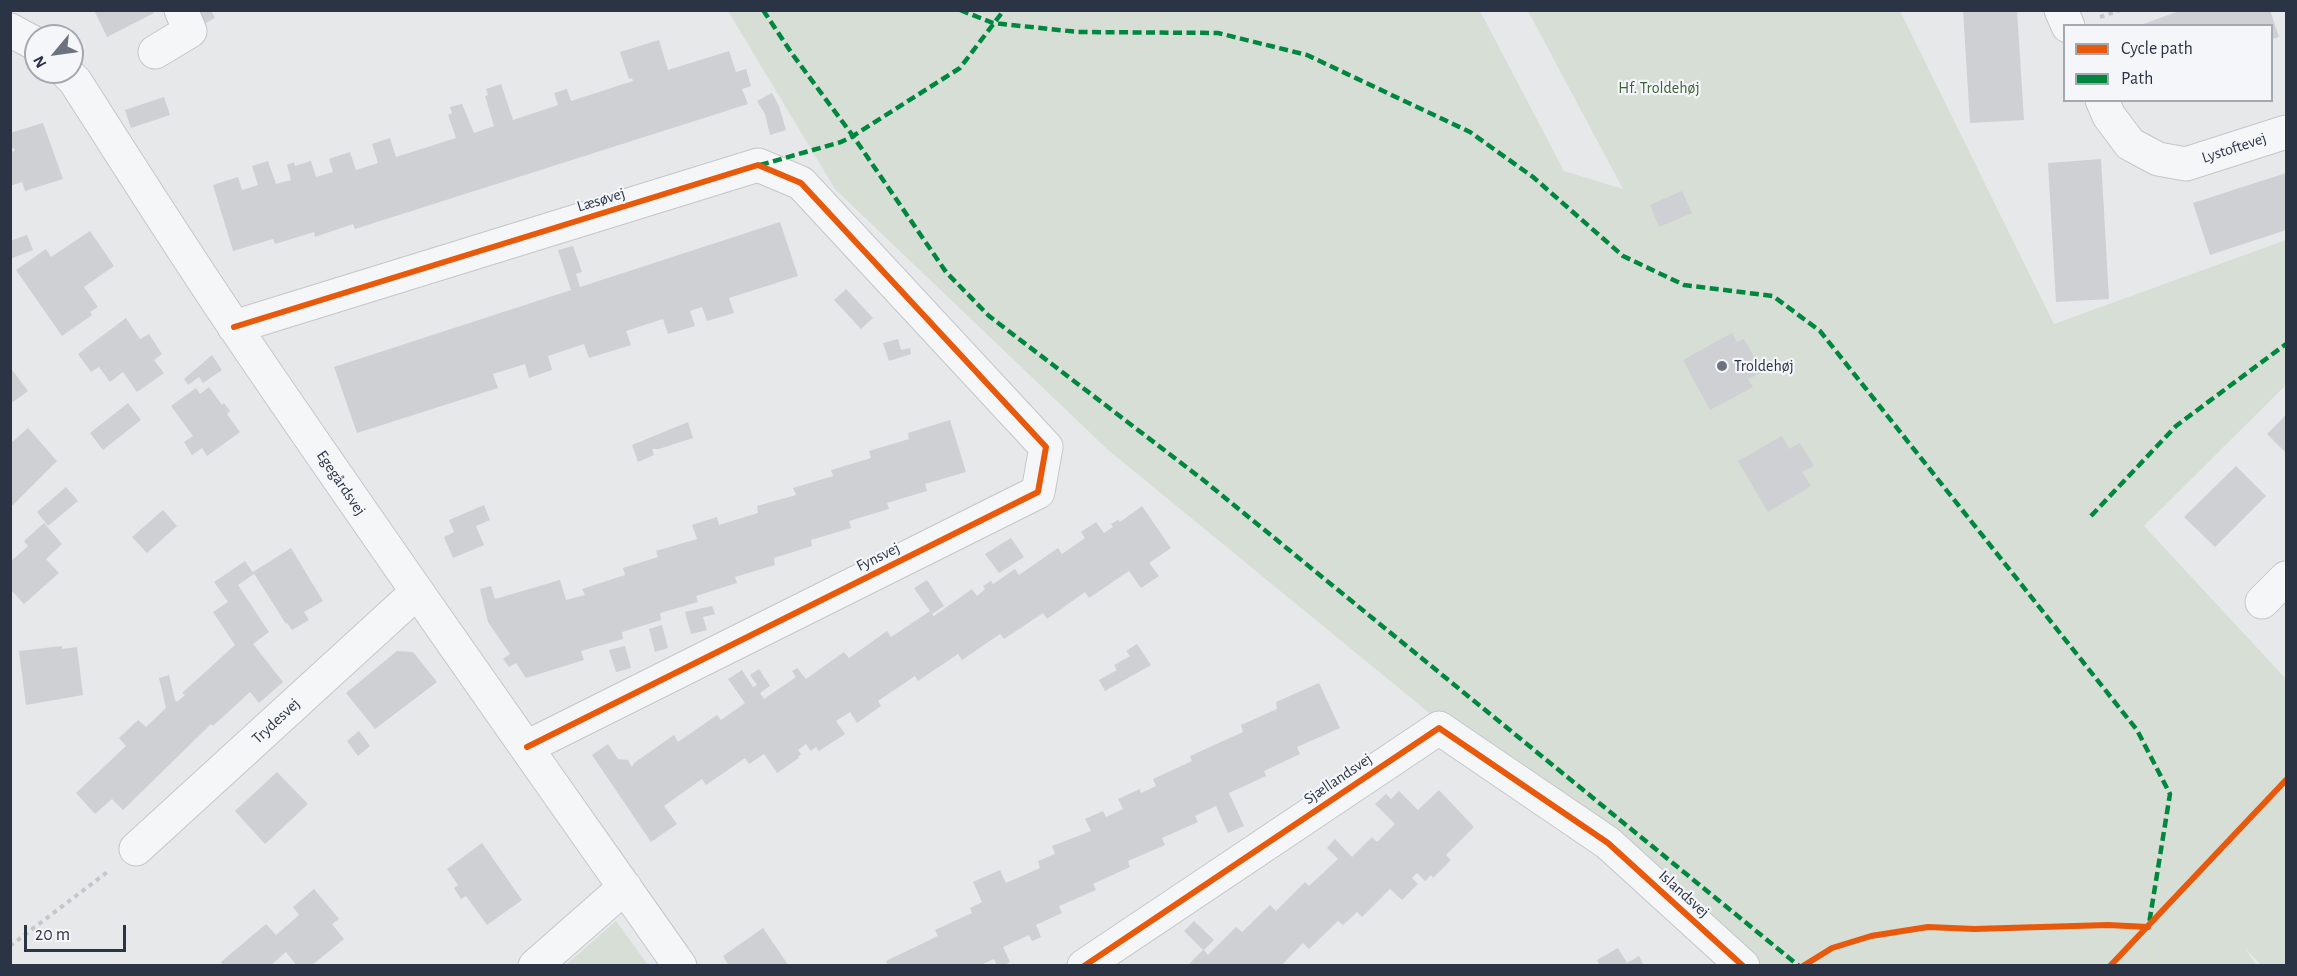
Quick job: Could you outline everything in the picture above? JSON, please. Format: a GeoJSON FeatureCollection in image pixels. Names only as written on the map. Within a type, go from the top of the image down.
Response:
{"type":"FeatureCollection","features":[{"type":"Feature","properties":{"kind":"street"},"geometry":{"type":"LineString","coordinates":[[155,52],[190,31],[181,10]]}},
{"type":"Feature","properties":{"kind":"street"},"geometry":{"type":"LineString","coordinates":[[2061,10],[2067,24]]}},
{"type":"Feature","properties":{"kind":"street"},"geometry":{"type":"LineString","coordinates":[[10,30],[24,38]]}},
{"type":"Feature","properties":{"kind":"street","name":"Egegårdsvej"},"geometry":{"type":"LineString","coordinates":[[75,84],[234,327],[416,592],[680,966]]}},
{"type":"Feature","properties":{"kind":"street","name":"Lystoftevej"},"geometry":{"type":"LineString","coordinates":[[2103,102],[2109,116],[2130,144],[2158,159],[2186,164],[2286,132]]}},
{"type":"Feature","properties":{"kind":"street","name":"Læsøvej"},"geometry":{"type":"LineString","coordinates":[[234,327],[758,165],[801,183],[923,316]]}},
{"type":"Feature","properties":{"kind":"street","name":"Fynsvej"},"geometry":{"type":"LineString","coordinates":[[527,747],[1038,492],[1046,447],[923,316]]}},
{"type":"Feature","properties":{"kind":"street"},"geometry":{"type":"LineString","coordinates":[[2262,602],[2286,578]]}},
{"type":"Feature","properties":{"kind":"street","name":"Trydesvej"},"geometry":{"type":"LineString","coordinates":[[136,849],[416,592]]}},
{"type":"Feature","properties":{"kind":"street","name":"Sjællandsvej"},"geometry":{"type":"LineString","coordinates":[[1083,966],[1439,728],[1608,843]]}},
{"type":"Feature","properties":{"kind":"street","name":"Islandsvej"},"geometry":{"type":"LineString","coordinates":[[1608,843],[1743,966]]}},
{"type":"Feature","properties":{"kind":"street"},"geometry":{"type":"LineString","coordinates":[[535,966],[625,887]]}},
{"type":"Feature","properties":{"kind":"path"},"geometry":{"type":"LineString","coordinates":[[10,946],[136,849]]}},
{"type":"Feature","properties":{"kind":"green space","name":"Hf. Troldehøj"},"geometry":{"type":"Polygon","coordinates":[[[728,11],[1480,11],[1564,171],[1623,189],[1528,11],[1900,11],[2054,324],[2286,240],[2286,385],[2144,526],[2286,679],[2286,965],[2261,965],[2245,948],[2256,965],[1737,965],[1107,449],[835,189],[728,11]]]}},
{"type":"Feature","properties":{"kind":"green space"},"geometry":{"type":"Polygon","coordinates":[[[616,921],[648,965],[566,965],[616,921]]]}},
{"type":"Feature","properties":{"kind":"building"},"geometry":{"type":"Polygon","coordinates":[[[94,10],[152,10],[154,13],[107,37],[94,10]]]}},
{"type":"Feature","properties":{"kind":"building"},"geometry":{"type":"Polygon","coordinates":[[[190,10],[211,10],[215,18],[198,27],[190,10]]]}},
{"type":"Feature","properties":{"kind":"building"},"geometry":{"type":"Polygon","coordinates":[[[1963,10],[2017,10],[2024,120],[1970,123],[1963,10]]]}},
{"type":"Feature","properties":{"kind":"building"},"geometry":{"type":"Polygon","coordinates":[[[2182,10],[2270,10],[2279,37],[2273,39],[2273,24],[2144,24],[2182,10]]]}},
{"type":"Feature","properties":{"kind":"building"},"geometry":{"type":"Polygon","coordinates":[[[659,40],[668,70],[729,51],[736,72],[746,69],[751,86],[742,89],[748,104],[355,229],[353,224],[315,237],[314,232],[275,244],[273,239],[233,251],[213,185],[238,177],[242,190],[258,185],[252,166],[268,161],[276,184],[291,180],[287,165],[294,162],[295,166],[311,161],[316,177],[333,172],[329,159],[350,152],[356,170],[378,163],[372,144],[390,138],[396,157],[456,138],[448,115],[452,113],[450,107],[462,104],[474,133],[494,126],[485,96],[488,95],[486,89],[501,84],[513,120],[558,105],[554,93],[567,89],[571,101],[633,81],[632,78],[629,79],[620,52],[659,40]]]}},
{"type":"Feature","properties":{"kind":"building"},"geometry":{"type":"Polygon","coordinates":[[[772,93],[779,106],[786,130],[770,135],[765,114],[757,101],[772,93]]]}},
{"type":"Feature","properties":{"kind":"building"},"geometry":{"type":"Polygon","coordinates":[[[164,97],[170,115],[131,128],[125,110],[164,97]]]}},
{"type":"Feature","properties":{"kind":"building"},"geometry":{"type":"Polygon","coordinates":[[[43,123],[63,179],[25,191],[22,182],[10,186],[10,152],[15,151],[14,148],[10,149],[10,133],[43,123]]]}},
{"type":"Feature","properties":{"kind":"building"},"geometry":{"type":"Polygon","coordinates":[[[2101,159],[2109,299],[2056,302],[2048,163],[2101,159]]]}},
{"type":"Feature","properties":{"kind":"building"},"geometry":{"type":"Polygon","coordinates":[[[2286,173],[2286,230],[2210,255],[2193,203],[2286,173]]]}},
{"type":"Feature","properties":{"kind":"building"},"geometry":{"type":"Polygon","coordinates":[[[1682,191],[1692,213],[1659,227],[1650,205],[1682,191]]]}},
{"type":"Feature","properties":{"kind":"building"},"geometry":{"type":"Polygon","coordinates":[[[780,222],[798,276],[729,298],[734,313],[707,321],[702,307],[690,311],[695,326],[668,334],[663,319],[626,331],[631,345],[589,358],[584,344],[548,356],[552,370],[529,378],[525,364],[493,374],[498,388],[357,433],[334,367],[571,290],[558,250],[573,246],[582,272],[576,274],[580,287],[780,222]]]}},
{"type":"Feature","properties":{"kind":"building"},"geometry":{"type":"Polygon","coordinates":[[[90,231],[114,266],[84,287],[98,307],[90,312],[92,315],[62,336],[16,270],[46,249],[51,257],[90,231]]]}},
{"type":"Feature","properties":{"kind":"building"},"geometry":{"type":"Polygon","coordinates":[[[27,235],[33,250],[10,259],[10,241],[27,235]]]}},
{"type":"Feature","properties":{"kind":"building"},"geometry":{"type":"Polygon","coordinates":[[[846,289],[873,318],[861,329],[834,300],[846,289]]]}},
{"type":"Feature","properties":{"kind":"building"},"geometry":{"type":"Polygon","coordinates":[[[126,318],[140,339],[149,334],[162,354],[154,360],[164,373],[137,392],[123,372],[110,382],[99,367],[91,372],[78,354],[126,318]]]}},
{"type":"Feature","properties":{"kind":"building","name":"Troldehøj"},"geometry":{"type":"Polygon","coordinates":[[[1732,333],[1737,342],[1744,339],[1762,372],[1748,379],[1753,387],[1710,410],[1683,360],[1732,333]]]}},
{"type":"Feature","properties":{"kind":"building"},"geometry":{"type":"Polygon","coordinates":[[[898,339],[901,350],[910,348],[911,354],[889,361],[883,343],[898,339]]]}},
{"type":"Feature","properties":{"kind":"building"},"geometry":{"type":"Polygon","coordinates":[[[212,355],[222,370],[203,383],[199,377],[188,385],[184,379],[212,355]]]}},
{"type":"Feature","properties":{"kind":"building"},"geometry":{"type":"Polygon","coordinates":[[[10,367],[28,391],[10,404],[10,367]]]}},
{"type":"Feature","properties":{"kind":"building"},"geometry":{"type":"Polygon","coordinates":[[[209,387],[222,405],[224,403],[230,411],[227,414],[240,432],[207,456],[202,448],[192,455],[184,442],[193,436],[171,406],[196,388],[200,394],[209,387]]]}},
{"type":"Feature","properties":{"kind":"building"},"geometry":{"type":"Polygon","coordinates":[[[128,403],[141,420],[103,450],[90,433],[128,403]]]}},
{"type":"Feature","properties":{"kind":"building"},"geometry":{"type":"Polygon","coordinates":[[[2286,415],[2286,453],[2267,434],[2286,415]]]}},
{"type":"Feature","properties":{"kind":"building"},"geometry":{"type":"Polygon","coordinates":[[[950,420],[966,472],[925,484],[927,491],[887,503],[889,509],[849,521],[851,528],[811,540],[812,546],[774,558],[775,565],[735,577],[737,583],[696,596],[698,602],[660,613],[661,620],[622,632],[623,639],[581,651],[584,660],[526,678],[516,663],[509,667],[503,659],[510,654],[488,622],[480,589],[491,586],[495,599],[560,580],[566,600],[585,595],[582,589],[625,575],[623,568],[658,557],[656,551],[697,539],[692,525],[717,517],[719,525],[758,513],[757,506],[796,495],[793,488],[833,476],[831,470],[871,458],[869,451],[909,439],[908,433],[950,420]]]}},
{"type":"Feature","properties":{"kind":"building"},"geometry":{"type":"Polygon","coordinates":[[[688,422],[693,438],[659,449],[652,449],[654,455],[638,462],[632,445],[688,422]]]}},
{"type":"Feature","properties":{"kind":"building"},"geometry":{"type":"Polygon","coordinates":[[[28,428],[57,461],[10,508],[10,444],[28,428]]]}},
{"type":"Feature","properties":{"kind":"building"},"geometry":{"type":"Polygon","coordinates":[[[1782,436],[1789,449],[1800,443],[1814,466],[1802,472],[1811,486],[1768,512],[1738,461],[1782,436]]]}},
{"type":"Feature","properties":{"kind":"building"},"geometry":{"type":"Polygon","coordinates":[[[2236,466],[2266,496],[2215,547],[2184,517],[2236,466]]]}},
{"type":"Feature","properties":{"kind":"building"},"geometry":{"type":"Polygon","coordinates":[[[66,487],[78,501],[48,526],[37,512],[66,487]]]}},
{"type":"Feature","properties":{"kind":"building"},"geometry":{"type":"Polygon","coordinates":[[[484,505],[490,520],[476,526],[484,545],[453,558],[444,537],[454,532],[449,520],[484,505]]]}},
{"type":"Feature","properties":{"kind":"building"},"geometry":{"type":"Polygon","coordinates":[[[1142,506],[1171,548],[1149,563],[1159,576],[1141,588],[1129,571],[1089,598],[1085,592],[1047,619],[1043,613],[1004,639],[1000,634],[962,660],[958,654],[918,681],[915,676],[878,701],[881,706],[857,723],[850,712],[836,721],[845,734],[819,751],[816,747],[811,751],[806,744],[798,750],[801,754],[799,758],[777,773],[764,754],[749,764],[745,758],[706,785],[702,779],[664,806],[677,824],[651,842],[592,755],[608,744],[618,759],[628,760],[632,767],[634,763],[674,735],[678,742],[717,715],[721,720],[745,703],[728,679],[742,670],[753,687],[757,685],[750,675],[759,669],[770,686],[760,693],[764,699],[796,677],[792,671],[797,668],[806,679],[844,652],[849,658],[887,631],[891,637],[930,611],[914,588],[927,580],[944,606],[932,614],[934,616],[972,589],[977,596],[985,589],[983,586],[991,581],[993,584],[1015,569],[1019,575],[1058,548],[1062,554],[1085,538],[1081,532],[1096,522],[1104,533],[1113,527],[1111,524],[1118,520],[1120,522],[1142,506]]]}},
{"type":"Feature","properties":{"kind":"building"},"geometry":{"type":"Polygon","coordinates":[[[163,510],[177,526],[147,553],[132,537],[163,510]]]}},
{"type":"Feature","properties":{"kind":"building"},"geometry":{"type":"Polygon","coordinates":[[[44,523],[62,544],[46,559],[59,573],[24,604],[10,589],[10,562],[28,546],[24,541],[44,523]]]}},
{"type":"Feature","properties":{"kind":"building"},"geometry":{"type":"Polygon","coordinates":[[[1011,538],[1024,557],[999,573],[985,554],[1011,538]]]}},
{"type":"Feature","properties":{"kind":"building"},"geometry":{"type":"Polygon","coordinates":[[[291,548],[323,601],[304,612],[309,620],[292,630],[253,572],[291,548]]]}},
{"type":"Feature","properties":{"kind":"building"},"geometry":{"type":"Polygon","coordinates":[[[245,561],[254,574],[238,585],[269,632],[253,644],[283,682],[259,703],[250,692],[213,726],[211,724],[123,810],[112,799],[95,814],[76,793],[126,746],[119,738],[138,720],[146,727],[166,708],[159,678],[169,675],[177,702],[185,695],[182,693],[235,645],[213,612],[228,602],[214,582],[245,561]]]}},
{"type":"Feature","properties":{"kind":"building"},"geometry":{"type":"Polygon","coordinates":[[[712,606],[715,614],[703,617],[707,630],[691,634],[685,612],[712,606]]]}},
{"type":"Feature","properties":{"kind":"building"},"geometry":{"type":"Polygon","coordinates":[[[662,625],[668,648],[655,652],[649,629],[662,625]]]}},
{"type":"Feature","properties":{"kind":"building"},"geometry":{"type":"Polygon","coordinates":[[[1137,644],[1151,665],[1105,691],[1099,680],[1117,670],[1114,665],[1130,656],[1126,651],[1137,644]]]}},
{"type":"Feature","properties":{"kind":"building"},"geometry":{"type":"Polygon","coordinates":[[[62,646],[62,649],[77,647],[83,695],[26,705],[19,651],[62,646]]]}},
{"type":"Feature","properties":{"kind":"building"},"geometry":{"type":"Polygon","coordinates":[[[625,646],[631,668],[616,672],[609,650],[625,646]]]}},
{"type":"Feature","properties":{"kind":"building"},"geometry":{"type":"Polygon","coordinates":[[[397,651],[413,652],[437,682],[375,729],[346,693],[397,651]]]}},
{"type":"Feature","properties":{"kind":"building"},"geometry":{"type":"Polygon","coordinates":[[[1319,683],[1340,728],[1297,747],[1300,754],[1264,771],[1266,776],[1229,793],[1244,826],[1228,833],[1216,806],[1195,816],[1198,822],[1162,838],[1165,845],[1128,861],[1130,867],[1093,884],[1096,890],[1059,906],[1062,913],[1036,925],[1041,937],[1032,941],[1029,935],[1003,947],[1010,962],[1003,966],[997,966],[994,959],[978,966],[888,966],[886,961],[938,936],[935,930],[972,913],[970,908],[982,902],[973,882],[1000,870],[1006,883],[1040,868],[1038,861],[1055,854],[1052,846],[1091,831],[1085,819],[1103,811],[1106,817],[1123,809],[1118,799],[1140,789],[1141,793],[1156,786],[1153,779],[1192,761],[1190,756],[1243,732],[1241,725],[1277,709],[1276,702],[1319,683]]]}},
{"type":"Feature","properties":{"kind":"building"},"geometry":{"type":"Polygon","coordinates":[[[359,731],[370,746],[358,756],[347,741],[359,731]]]}},
{"type":"Feature","properties":{"kind":"building"},"geometry":{"type":"Polygon","coordinates":[[[277,772],[308,804],[265,844],[235,811],[277,772]]]}},
{"type":"Feature","properties":{"kind":"building"},"geometry":{"type":"Polygon","coordinates":[[[1439,790],[1474,827],[1446,855],[1451,860],[1433,878],[1431,875],[1425,881],[1417,873],[1412,878],[1418,884],[1402,900],[1390,889],[1362,917],[1357,912],[1343,925],[1338,921],[1309,949],[1303,943],[1281,966],[1187,966],[1203,950],[1184,931],[1194,921],[1214,940],[1204,950],[1208,955],[1236,927],[1242,932],[1270,905],[1276,911],[1305,882],[1309,886],[1338,859],[1327,848],[1335,839],[1352,857],[1372,837],[1377,842],[1395,824],[1375,804],[1386,794],[1391,799],[1399,791],[1418,810],[1439,790]]]}},
{"type":"Feature","properties":{"kind":"building"},"geometry":{"type":"Polygon","coordinates":[[[482,843],[522,900],[487,925],[466,896],[461,899],[454,888],[458,885],[447,869],[482,843]]]}},
{"type":"Feature","properties":{"kind":"building"},"geometry":{"type":"Polygon","coordinates":[[[314,889],[339,919],[332,924],[344,939],[311,966],[297,966],[286,952],[270,966],[224,966],[221,962],[266,924],[276,935],[299,915],[293,907],[314,889]]]}},
{"type":"Feature","properties":{"kind":"building"},"geometry":{"type":"Polygon","coordinates":[[[763,928],[789,966],[729,966],[723,956],[763,928]]]}},
{"type":"Feature","properties":{"kind":"building"},"geometry":{"type":"Polygon","coordinates":[[[1618,948],[1627,963],[1639,956],[1644,966],[1600,966],[1597,960],[1618,948]]]}},
{"type":"Feature","properties":{"kind":"marked path"},"geometry":{"type":"LineString","coordinates":[[763,10],[946,272],[989,316],[1202,479],[1799,966]]}},
{"type":"Feature","properties":{"kind":"marked path"},"geometry":{"type":"LineString","coordinates":[[960,10],[993,23],[1078,32],[1218,33],[1307,55],[1470,132],[1533,177],[1623,256],[1684,285],[1773,296],[1820,331],[2137,730],[2170,794],[2149,924]]}},
{"type":"Feature","properties":{"kind":"marked path"},"geometry":{"type":"LineString","coordinates":[[760,165],[841,142],[853,136],[960,68],[1004,10]]}},
{"type":"Feature","properties":{"kind":"marked path"},"geometry":{"type":"LineString","coordinates":[[2091,516],[2176,426],[2286,344]]}},
{"type":"Feature","properties":{"kind":"cycle path"},"geometry":{"type":"LineString","coordinates":[[234,327],[758,165],[801,183],[1046,447],[1038,492],[527,747]]}},
{"type":"Feature","properties":{"kind":"cycle path"},"geometry":{"type":"LineString","coordinates":[[1084,966],[1439,728],[1608,843],[1743,966]]}},
{"type":"Feature","properties":{"kind":"cycle path"},"geometry":{"type":"LineString","coordinates":[[2110,966],[2286,780]]}},
{"type":"Feature","properties":{"kind":"cycle path"},"geometry":{"type":"LineString","coordinates":[[1803,966],[1832,948],[1871,936],[1928,927],[1974,929],[2108,925],[2148,927]]}},
{"type":"Feature","properties":{"kind":"place","name":"Troldehøj"},"geometry":{"type":"Point","coordinates":[1722,366]}}]}
